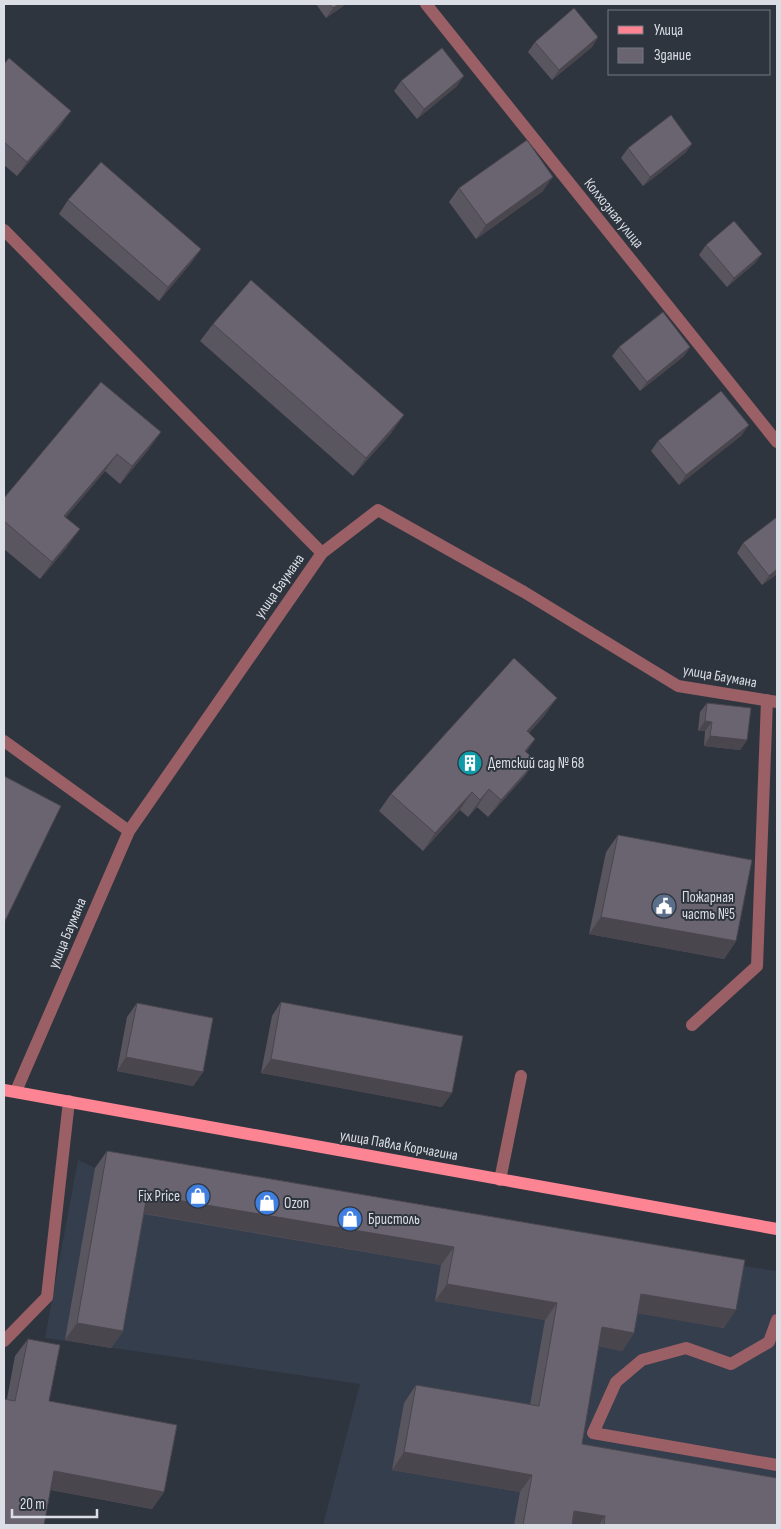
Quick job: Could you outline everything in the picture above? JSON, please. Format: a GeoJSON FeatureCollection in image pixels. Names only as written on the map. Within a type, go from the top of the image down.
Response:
{"type":"FeatureCollection","features":[{"type":"Feature","properties":{"kind":"main road","name":"улица Павла Корчагина"},"geometry":{"type":"LineString","coordinates":[[10,1091],[777,1229]]}},
{"type":"Feature","properties":{"kind":"street","name":"Колхозная улица"},"geometry":{"type":"LineString","coordinates":[[426,4],[777,442]]}},
{"type":"Feature","properties":{"kind":"street"},"geometry":{"type":"LineString","coordinates":[[4,230],[322,553]]}},
{"type":"Feature","properties":{"kind":"street","name":"улица Баумана"},"geometry":{"type":"LineString","coordinates":[[10,1091],[129,830],[322,553],[378,510],[524,592],[678,686],[772,701]]}},
{"type":"Feature","properties":{"kind":"street"},"geometry":{"type":"LineString","coordinates":[[692,1026],[757,966],[772,701]]}},
{"type":"Feature","properties":{"kind":"street"},"geometry":{"type":"LineString","coordinates":[[4,741],[129,830]]}},
{"type":"Feature","properties":{"kind":"street"},"geometry":{"type":"LineString","coordinates":[[500,1180],[521,1076]]}},
{"type":"Feature","properties":{"kind":"street"},"geometry":{"type":"LineString","coordinates":[[4,1341],[47,1297],[69,1101]]}},
{"type":"Feature","properties":{"kind":"street"},"geometry":{"type":"LineString","coordinates":[[591,1449],[593,1433],[616,1382],[642,1360],[686,1348],[731,1364],[769,1342],[777,1320]]}},
{"type":"Feature","properties":{"kind":"street"},"geometry":{"type":"LineString","coordinates":[[593,1433],[777,1465]]}},
{"type":"Feature","properties":{"kind":"shaded area"},"geometry":{"type":"Polygon","coordinates":[[[78,1160],[95,1168],[777,1271],[777,1525],[323,1525],[360,1384],[45,1338],[78,1160]]]}},
{"type":"Feature","properties":{"kind":"building"},"geometry":{"type":"Polygon","coordinates":[[[329,4],[339,4],[333,8],[329,4]]]}},
{"type":"Feature","properties":{"kind":"building"},"geometry":{"type":"Polygon","coordinates":[[[574,8],[598,37],[559,70],[535,42],[574,8]]]}},
{"type":"Feature","properties":{"kind":"building"},"geometry":{"type":"Polygon","coordinates":[[[442,48],[464,76],[424,109],[401,81],[442,48]]]}},
{"type":"Feature","properties":{"kind":"building"},"geometry":{"type":"Polygon","coordinates":[[[9,58],[71,111],[27,162],[4,142],[4,64],[9,58]]]}},
{"type":"Feature","properties":{"kind":"building"},"geometry":{"type":"Polygon","coordinates":[[[671,115],[692,144],[650,177],[628,148],[671,115]]]}},
{"type":"Feature","properties":{"kind":"building"},"geometry":{"type":"Polygon","coordinates":[[[527,140],[553,177],[486,225],[459,188],[527,140]]]}},
{"type":"Feature","properties":{"kind":"building"},"geometry":{"type":"Polygon","coordinates":[[[101,162],[201,249],[168,287],[68,200],[101,162]]]}},
{"type":"Feature","properties":{"kind":"building"},"geometry":{"type":"Polygon","coordinates":[[[734,221],[762,254],[734,278],[706,245],[734,221]]]}},
{"type":"Feature","properties":{"kind":"building"},"geometry":{"type":"Polygon","coordinates":[[[251,280],[404,415],[366,458],[213,324],[251,280]]]}},
{"type":"Feature","properties":{"kind":"building"},"geometry":{"type":"Polygon","coordinates":[[[663,312],[690,347],[647,382],[619,347],[663,312]]]}},
{"type":"Feature","properties":{"kind":"building"},"geometry":{"type":"Polygon","coordinates":[[[101,382],[161,432],[132,466],[117,454],[64,516],[80,529],[52,562],[4,521],[4,498],[101,382]]]}},
{"type":"Feature","properties":{"kind":"building"},"geometry":{"type":"Polygon","coordinates":[[[721,391],[749,425],[686,475],[658,441],[721,391]]]}},
{"type":"Feature","properties":{"kind":"building"},"geometry":{"type":"Polygon","coordinates":[[[777,517],[777,569],[769,576],[743,543],[777,517]]]}},
{"type":"Feature","properties":{"kind":"building","name":"Детский сад № 68"},"geometry":{"type":"Polygon","coordinates":[[[514,658],[557,698],[527,731],[535,739],[525,751],[536,761],[501,800],[489,789],[480,800],[472,792],[435,833],[391,794],[514,658]]]}},
{"type":"Feature","properties":{"kind":"building"},"geometry":{"type":"Polygon","coordinates":[[[707,703],[751,708],[747,740],[710,736],[712,722],[705,721],[707,703]]]}},
{"type":"Feature","properties":{"kind":"building"},"geometry":{"type":"Polygon","coordinates":[[[4,776],[61,806],[4,923],[4,776]]]}},
{"type":"Feature","properties":{"kind":"building","name":"Пожарная часть №5"},"geometry":{"type":"Polygon","coordinates":[[[618,835],[752,860],[736,941],[601,917],[618,835]]]}},
{"type":"Feature","properties":{"kind":"building"},"geometry":{"type":"Polygon","coordinates":[[[281,1002],[463,1036],[452,1093],[271,1059],[281,1002]]]}},
{"type":"Feature","properties":{"kind":"building"},"geometry":{"type":"Polygon","coordinates":[[[137,1003],[213,1018],[203,1072],[126,1057],[137,1003]]]}},
{"type":"Feature","properties":{"kind":"building"},"geometry":{"type":"Polygon","coordinates":[[[107,1151],[745,1260],[736,1310],[641,1294],[634,1333],[602,1327],[582,1444],[777,1478],[777,1525],[604,1525],[605,1516],[574,1511],[572,1525],[523,1525],[532,1475],[404,1452],[416,1385],[539,1406],[557,1303],[447,1284],[454,1247],[147,1195],[123,1331],[77,1323],[107,1151]]]}},
{"type":"Feature","properties":{"kind":"building"},"geometry":{"type":"Polygon","coordinates":[[[28,1339],[60,1345],[49,1401],[177,1425],[164,1492],[54,1471],[44,1525],[4,1525],[4,1399],[15,1401],[28,1339]]]}},
{"type":"Feature","properties":{"kind":"place","name":"Детский сад № 68"},"geometry":{"type":"Point","coordinates":[470,763]}},
{"type":"Feature","properties":{"kind":"place","name":"Пожарная часть №5"},"geometry":{"type":"Point","coordinates":[664,906]}},
{"type":"Feature","properties":{"kind":"place","name":"Fix Price"},"geometry":{"type":"Point","coordinates":[198,1196]}},
{"type":"Feature","properties":{"kind":"place","name":"Ozon"},"geometry":{"type":"Point","coordinates":[267,1203]}},
{"type":"Feature","properties":{"kind":"place","name":"Бристоль"},"geometry":{"type":"Point","coordinates":[350,1219]}}]}
